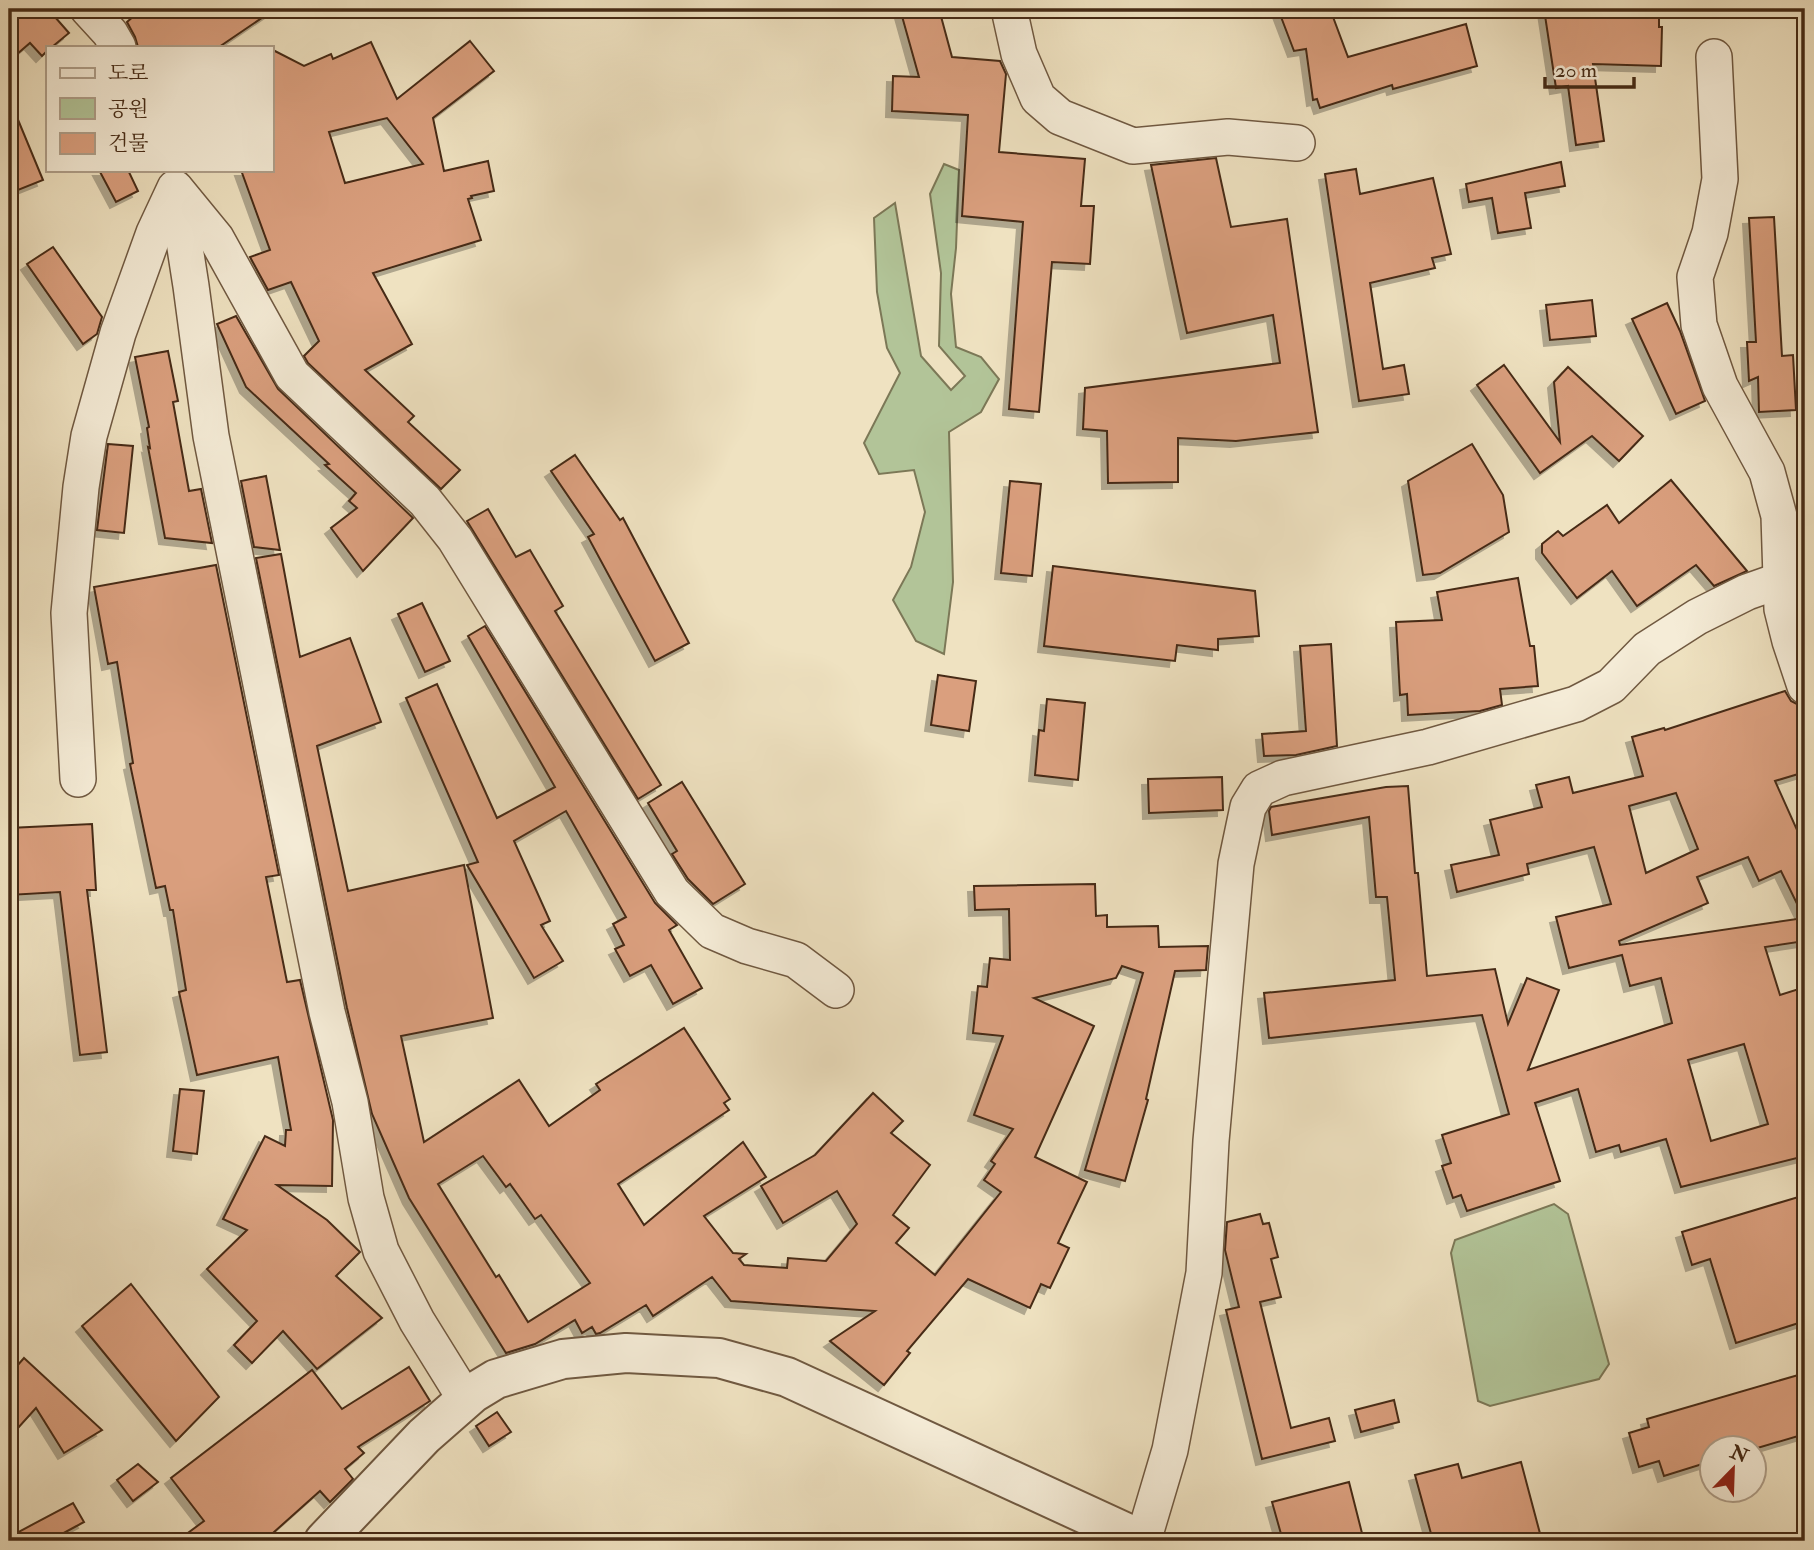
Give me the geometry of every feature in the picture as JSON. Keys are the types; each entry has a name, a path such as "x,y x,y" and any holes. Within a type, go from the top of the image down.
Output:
{"street":[{"path":"88,9 110,33 117,46"},
{"path":"1009,9 1019,54 1038,97 1060,117 1133,146 1228,137 1297,143"},
{"path":"1714,57 1720,179 1710,233 1695,277 1699,325 1720,386 1767,472 1779,516 1782,609 1805,686"},
{"path":"78,779 69,613 81,487 89,436 118,333 173,179"},
{"path":"173,179 216,238 292,375 425,501 455,539 671,892 712,931 747,946 796,960 836,990"},
{"path":"173,179 191,286 211,436 327,1012 350,1102 366,1198 381,1251 417,1321 466,1400"},
{"path":"324,1541 424,1436 466,1400 496,1380 563,1359 626,1353 719,1358 787,1377 1144,1541 1170,1450 1204,1273 1211,1141 1236,864 1248,807 1259,789 1283,778 1428,747 1576,704 1611,686 1647,649 1698,617 1747,592 1781,580"}],"green space":[{"path":"1805,9 1805,63 1798,54"},
{"path":"944,164 959,170 951,294 956,347 981,357 999,379 981,412 949,432 953,582 944,654 916,641 893,600 911,567 925,512 914,470 879,474 864,443 900,373 887,348 877,292 874,218 895,203 921,356 951,390 965,376 939,346 941,273 930,194"},
{"path":"1554,1204 1568,1214 1609,1364 1599,1379 1490,1406 1478,1401 1451,1253 1455,1240"}],"building":[{"path":"9,9 48,9 69,33 53,46 46,46 46,52 42,56 30,43 9,61"},
{"path":"142,9 275,9 220,46 138,46 127,22"},
{"path":"900,9 939,9 952,57 1000,61 1006,74 999,152 1085,159 1081,206 1094,206 1090,264 1052,262 1039,412 1009,409 1023,222 962,216 968,115 892,111 893,76 919,77"},
{"path":"1278,9 1330,9 1348,57 1466,24 1477,66 1393,89 1392,85 1320,108 1317,99 1313,100 1306,49 1294,51"},
{"path":"1544,9 1659,9 1659,27 1662,27 1661,66 1593,64 1604,141 1576,145 1568,86 1556,88"},
{"path":"470,41 494,71 433,118 444,171 488,161 494,191 468,199 481,240 373,273 412,344 365,370 414,416 408,422 460,470 441,489 308,363 304,356 319,341 291,282 268,290 250,257 270,250 242,172 273,172 273,50 304,66 331,54 333,59 371,42 397,99","holes":["387,118 423,164 345,183 329,132"]},
{"path":"9,98 43,180 18,190 9,166"},
{"path":"1216,158 1231,227 1287,219 1318,432 1236,441 1178,438 1178,482 1108,483 1107,431 1083,429 1085,388 1280,363 1273,315 1187,333 1151,165"},
{"path":"1561,162 1565,186 1525,193 1531,228 1498,233 1492,198 1469,202 1466,184"},
{"path":"1356,169 1360,194 1433,178 1451,254 1432,258 1435,268 1370,283 1383,369 1404,365 1409,394 1359,401 1325,174"},
{"path":"100,172 129,172 138,191 116,202"},
{"path":"1774,217 1782,356 1793,355 1796,410 1759,412 1758,377 1749,381 1747,342 1756,342 1749,218"},
{"path":"53,247 102,317 97,334 83,344 27,264"},
{"path":"1592,300 1596,336 1550,340 1546,305"},
{"path":"1667,303 1705,401 1676,414 1632,319"},
{"path":"236,316 278,389 413,518 363,571 331,528 357,508 349,501 356,493 325,465 329,464 246,387 217,324"},
{"path":"168,351 178,401 173,402 189,491 201,489 212,543 165,538 148,447 150,448 149,427 135,357"},
{"path":"1504,365 1560,442 1554,382 1568,367 1643,436 1619,461 1592,436 1540,473 1477,385"},
{"path":"108,444 133,446 124,533 97,530"},
{"path":"1472,444 1503,495 1509,532 1440,573 1423,575 1408,481"},
{"path":"575,455 620,520 623,518 689,643 655,661 588,537 594,534 551,471"},
{"path":"266,476 280,550 254,547 241,481"},
{"path":"1671,480 1747,571 1714,586 1696,565 1637,606 1612,571 1577,598 1542,553 1542,544 1558,531 1563,536 1607,505 1619,523"},
{"path":"1010,481 1041,484 1032,576 1001,573"},
{"path":"488,509 516,557 530,550 563,606 555,611 661,785 638,799 467,521"},
{"path":"281,554 300,657 350,638 381,722 317,746 348,891 464,865 493,1018 401,1036 424,1142 519,1080 549,1126 600,1090 596,1084 684,1028 730,1099 724,1103 729,1110 618,1184 644,1225 743,1142 766,1177 704,1216 733,1253 746,1254 739,1259 744,1265 787,1268 788,1258 826,1261 857,1224 837,1191 783,1223 761,1186 815,1155 873,1093 903,1121 891,1133 930,1165 893,1215 909,1228 896,1243 935,1275 1001,1192 984,1180 995,1164 991,1161 1013,1129 974,1115 1003,1036 973,1033 978,986 987,987 990,958 1010,960 1009,909 975,910 974,886 1095,884 1096,916 1107,915 1107,927 1158,926 1159,947 1208,946 1206,970 1175,971 1146,1099 1148,1100 1125,1181 1085,1170 1143,973 1122,966 1116,978 1034,998 1094,1026 1035,1157 1087,1182 1058,1243 1069,1248 1050,1288 1041,1284 1030,1308 968,1279 907,1351 910,1353 884,1385 830,1341 875,1311 731,1301 712,1277 653,1316 646,1305 596,1334 592,1327 582,1333 575,1320 535,1344 506,1353 409,1198 372,1114 347,1008 256,558","holes":["483,1156 506,1187 510,1184 535,1219 541,1215 590,1283 528,1322 499,1275 496,1277 438,1184"]},
{"path":"216,565 279,875 266,877 287,982 300,980 333,1120 332,1186 277,1185 327,1220 360,1252 336,1276 382,1318 317,1369 283,1331 252,1363 234,1345 257,1321 207,1269 247,1230 223,1219 265,1136 285,1146 286,1130 291,1130 278,1057 197,1075 179,992 186,990 173,910 170,910 165,886 156,888 130,764 133,763 117,662 108,664 94,587"},
{"path":"1053,566 1255,591 1259,636 1218,639 1218,650 1177,645 1175,661 1044,646"},
{"path":"1518,578 1530,646 1534,646 1538,686 1500,689 1502,705 1480,711 1408,715 1407,694 1400,695 1396,622 1442,620 1437,592"},
{"path":"422,603 450,661 425,672 398,614"},
{"path":"485,626 655,903 677,925 669,930 702,988 673,1004 651,965 630,976 615,949 624,945 613,924 626,917 566,811 514,841 550,921 541,925 563,961 534,978 467,865 478,862 406,698 437,684 497,818 555,787 468,636"},
{"path":"1331,644 1337,746 1296,755 1264,756 1262,734 1306,731 1300,646"},
{"path":"938,675 976,681 969,731 931,725"},
{"path":"1785,691 1791,701 1797,704 1805,729 1805,772 1775,781 1797,830 1805,826 1805,941 1765,947 1780,995 1805,987 1805,1156 1681,1187 1666,1139 1621,1152 1619,1145 1596,1152 1578,1089 1535,1103 1560,1181 1467,1211 1461,1195 1453,1198 1442,1166 1451,1163 1442,1135 1509,1114 1482,1015 1269,1038 1264,993 1395,980 1387,897 1376,897 1369,817 1272,835 1269,811 1271,807 1386,787 1408,786 1427,976 1495,969 1508,1024 1527,978 1559,990 1528,1070 1672,1023 1661,978 1630,986 1622,955 1569,968 1556,917 1611,904 1594,847 1527,864 1529,874 1457,892 1451,865 1499,855 1490,820 1542,807 1536,785 1569,777 1573,793 1643,776 1632,737 1664,728 1665,730","holes":["1676,793 1698,849 1646,873 1629,806","1748,857 1759,881 1781,871 1804,918 1620,945 1619,941 1708,903 1697,877","1744,1044 1768,1124 1711,1141 1688,1060"]},
{"path":"1047,699 1085,703 1078,780 1035,775 1039,730 1044,731"},
{"path":"1222,777 1223,810 1149,813 1148,779"},
{"path":"682,782 745,884 713,904 688,879 672,854 677,851 648,803"},
{"path":"92,824 96,890 87,890 107,1052 80,1055 60,892 9,895 9,828"},
{"path":"180,1089 204,1091 197,1154 173,1151"},
{"path":"1805,1195 1805,1321 1736,1343 1710,1259 1692,1265 1682,1232"},
{"path":"1260,1214 1263,1224 1269,1223 1278,1257 1271,1259 1281,1297 1260,1302 1291,1428 1329,1418 1335,1441 1262,1459 1226,1310 1239,1307 1225,1250 1227,1222"},
{"path":"131,1284 219,1397 176,1441 82,1326"},
{"path":"24,1358 102,1430 64,1453 36,1408 9,1438 9,1375"},
{"path":"409,1367 430,1401 358,1447 364,1453 345,1469 353,1479 330,1502 320,1491 264,1541 177,1541 204,1521 171,1478 312,1370 342,1409"},
{"path":"1805,1373 1805,1434 1769,1445 1769,1434 1699,1434 1699,1465 1664,1476 1659,1461 1639,1467 1629,1433 1649,1427 1647,1419"},
{"path":"1394,1400 1399,1422 1361,1432 1355,1410"},
{"path":"497,1412 511,1432 489,1446 476,1426"},
{"path":"1521,1462 1542,1541 1433,1541 1415,1475 1458,1464 1462,1478"},
{"path":"138,1464 158,1482 133,1501 117,1480"},
{"path":"1349,1482 1364,1541 1283,1541 1272,1502"},
{"path":"73,1503 84,1522 49,1541 9,1541 9,1537"}]}
